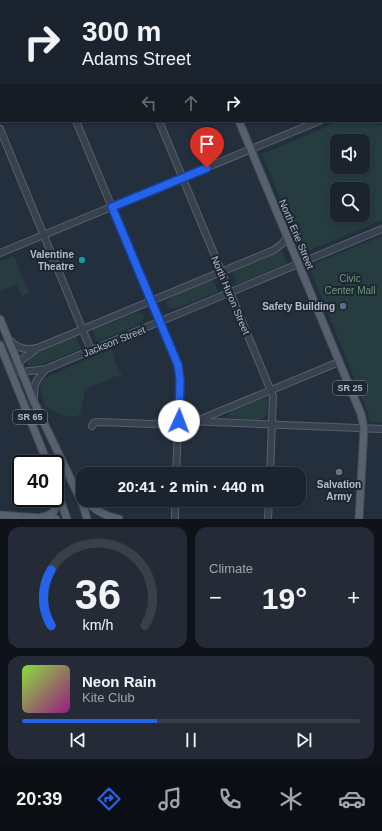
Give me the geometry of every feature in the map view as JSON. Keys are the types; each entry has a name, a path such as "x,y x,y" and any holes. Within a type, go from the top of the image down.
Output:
{"main road":[{"name":"North Erie Street","path":"239,122 361,414 364,428 359,519"},
{"name":"SR 65","path":"0,319 34,402 83,505 87,519"},
{"name":"SR 65","path":"0,345 44,455"},
{"path":"72,483 76,488"},
{"path":"38,517 49,515 56,507"},
{"path":"63,507 67,519"},
{"path":"92,507 102,513 119,519"},
{"path":"0,514 56,519"}],"street":[{"path":"76,122 180,372 176,467"},
{"name":"North Huron Street","path":"159,122 271,390 273,399 270,467"},
{"path":"0,253 316,122"},
{"path":"0,129 91,350"},
{"name":"Jackson Street","path":"11,371 22,372 46,369 382,229"},
{"path":"8,337 13,344 22,349 28,350 40,347 274,250 288,237"},
{"path":"11,371 24,358 40,347"},
{"path":"196,421 340,362"},
{"path":"34,402 34,385 39,376 46,369"},
{"path":"92,426 98,422 152,424 196,421 382,430"},
{"path":"174,519 175,507"},
{"path":"268,519 269,507"}],"green space":[{"path":"338,122 380,122 382,127 382,220 303,253 262,154"},
{"name":"Civic Center Mall","path":"382,236 382,423 370,421 366,407 310,269 311,265"},
{"path":"282,251 287,264 237,284 232,271"},
{"path":"14,256 29,293 22,296 18,286 16,285 0,291 0,261"},
{"path":"213,279 218,292 180,307 169,309 166,302 171,298"},
{"path":"133,313 141,313 144,319 135,326 97,342 92,329"},
{"path":"76,336 81,349 43,364 29,366 26,360 37,352"},
{"path":"112,349 117,368 122,377 116,376 85,390 80,414 76,417 61,415 45,406 40,388 41,382 49,376"},
{"path":"260,398 268,401 266,415 262,419 229,417 228,414 230,411"}],"place":[{"name":"Valentine Theatre","path":"82,260"},
{"name":"Safety Building","path":"343,306"},
{"name":"Salvation Army","path":"339,472"}],"route":[{"path":"179,421 180,372 178,365 112,207 207,168"}]}
